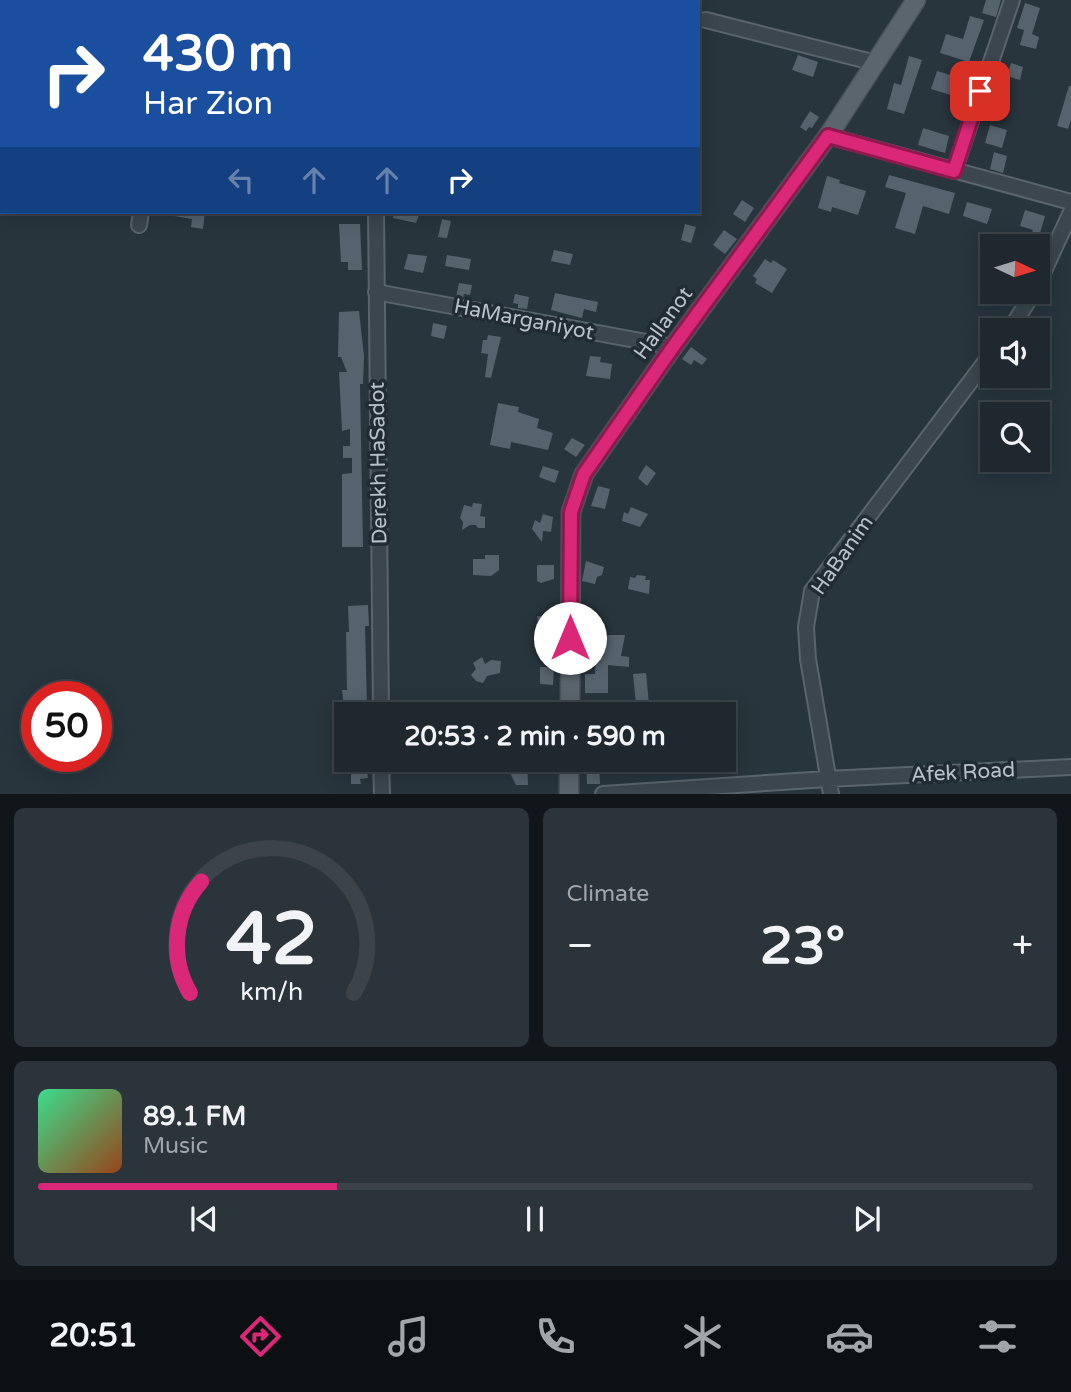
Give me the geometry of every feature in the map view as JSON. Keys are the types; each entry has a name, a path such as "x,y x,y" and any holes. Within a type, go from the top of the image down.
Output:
{"main road":[{"name":"HaIlanot","path":"570,702 571,512 584,474 673,347 828,136 916,0"},
{"path":"569,772 569,793"}],"street":[{"path":"954,171 1012,0"},
{"path":"706,20 876,63"},
{"path":"828,136 1071,202"},
{"path":"1050,258 1071,212"},
{"name":"Derekh HaSadot","path":"376,214 381,702"},
{"name":"HaMarganiyot","path":"376,292 673,347"},
{"name":"HaBanim","path":"829,786 808,659 806,627 812,592 980,369"},
{"name":"Afek Road","path":"603,793 829,786 1071,767"},
{"path":"382,772 382,793"}],"building":[{"path":"986,0 1001,0 996,17 982,13"},
{"path":"1025,3 1040,8 1032,34 1039,37 1036,49 1020,45 1024,30 1017,28"},
{"path":"970,16 984,20 969,62 940,53 946,34 963,39"},
{"path":"798,55 818,62 813,77 792,70"},
{"path":"909,56 922,60 904,114 887,109 894,83 901,85"},
{"path":"1011,63 1023,67 1020,80 1007,76"},
{"path":"937,71 957,77 951,95 931,89"},
{"path":"1069,86 1071,120 1068,129 1057,126"},
{"path":"810,111 819,117 812,128 809,127 806,131 800,127"},
{"path":"990,125 1007,130 1002,148 985,143"},
{"path":"923,128 949,136 945,153 918,145"},
{"path":"994,152 1007,156 1003,173 990,169"},
{"path":"889,175 955,193 949,214 923,206 915,234 895,228 906,193 885,187"},
{"path":"827,176 840,180 839,183 866,191 858,215 832,207 831,212 818,208"},
{"path":"742,200 754,208 745,222 733,214"},
{"path":"967,202 992,209 987,224 963,216"},
{"path":"1025,210 1045,216 1040,234 1032,234 1033,230 1020,226"},
{"path":"205,214 203,229 191,227 192,219 174,216"},
{"path":"394,214 419,214 416,223 393,218"},
{"path":"442,219 451,221 447,238 438,237"},
{"path":"339,224 360,224 362,270 348,270 348,262 341,262"},
{"path":"685,224 696,227 691,243 681,240"},
{"path":"724,230 737,239 725,254 713,245"},
{"path":"554,250 573,254 570,265 551,261"},
{"path":"408,254 427,256 423,273 404,269"},
{"path":"447,255 471,259 469,270 445,266"},
{"path":"765,259 771,263 773,260 787,269 772,293 755,283 757,279 753,276"},
{"path":"459,283 472,285 470,295 456,297"},
{"path":"555,293 598,302 596,312 584,309 582,318 551,310"},
{"path":"515,294 529,297 527,309 518,308 518,304 513,303"},
{"path":"359,311 364,356 363,384 360,384 363,547 342,547 342,474 352,473 352,458 343,458 343,446 350,446 350,429 342,431 339,372 347,372 341,357 338,357 339,312"},
{"path":"660,317 671,324 664,336 652,329"},
{"path":"433,323 447,326 444,339 431,336"},
{"path":"488,335 501,337 491,378 485,377 488,354 481,353 483,340 487,340"},
{"path":"691,347 707,359 702,365 694,360 691,365 682,359"},
{"path":"590,356 601,357 600,362 612,364 610,379 586,376"},
{"path":"498,403 519,407 518,412 539,419 537,428 553,433 548,450 511,442 510,449 490,445"},
{"path":"572,438 585,445 576,457 564,449"},
{"path":"646,465 656,473 647,486 638,478"},
{"path":"543,466 559,471 555,483 539,477"},
{"path":"598,486 610,489 605,509 591,506"},
{"path":"473,503 482,504 480,516 485,517 485,528 470,525 462,530 463,522 460,518 464,505 472,507"},
{"path":"631,507 648,514 640,527 622,521 624,512 628,514"},
{"path":"543,514 553,517 551,532 543,531 542,542 532,529 535,520 540,523"},
{"path":"485,555 499,555 499,570 491,576 473,575 473,559 485,559"},
{"path":"586,561 604,567 595,584 582,581"},
{"path":"537,565 554,565 554,579 541,583 537,581"},
{"path":"637,575 646,576 645,580 650,580 649,594 628,589 630,577 635,578"},
{"path":"368,605 369,626 365,626 367,702 344,702 342,690 347,690 348,606"},
{"path":"537,616 550,616 550,629 538,629"},
{"path":"597,635 625,635 621,656 629,657 629,667 608,665 608,693 585,693 585,674 595,674"},
{"path":"482,657 485,664 491,660 501,661 500,673 487,676 483,683 476,681 471,675 476,669 473,663"},
{"path":"540,667 554,667 553,685 540,684"},
{"path":"646,673 649,702 636,702 633,674"},
{"path":"351,772 367,772 368,778 360,779 361,784 351,784"},
{"path":"527,772 528,785 516,785 510,773"},
{"path":"586,772 599,772 600,784 587,784"}],"route":[{"path":"570,638 571,512 584,474 673,347 828,136 954,171 980,91"}]}
